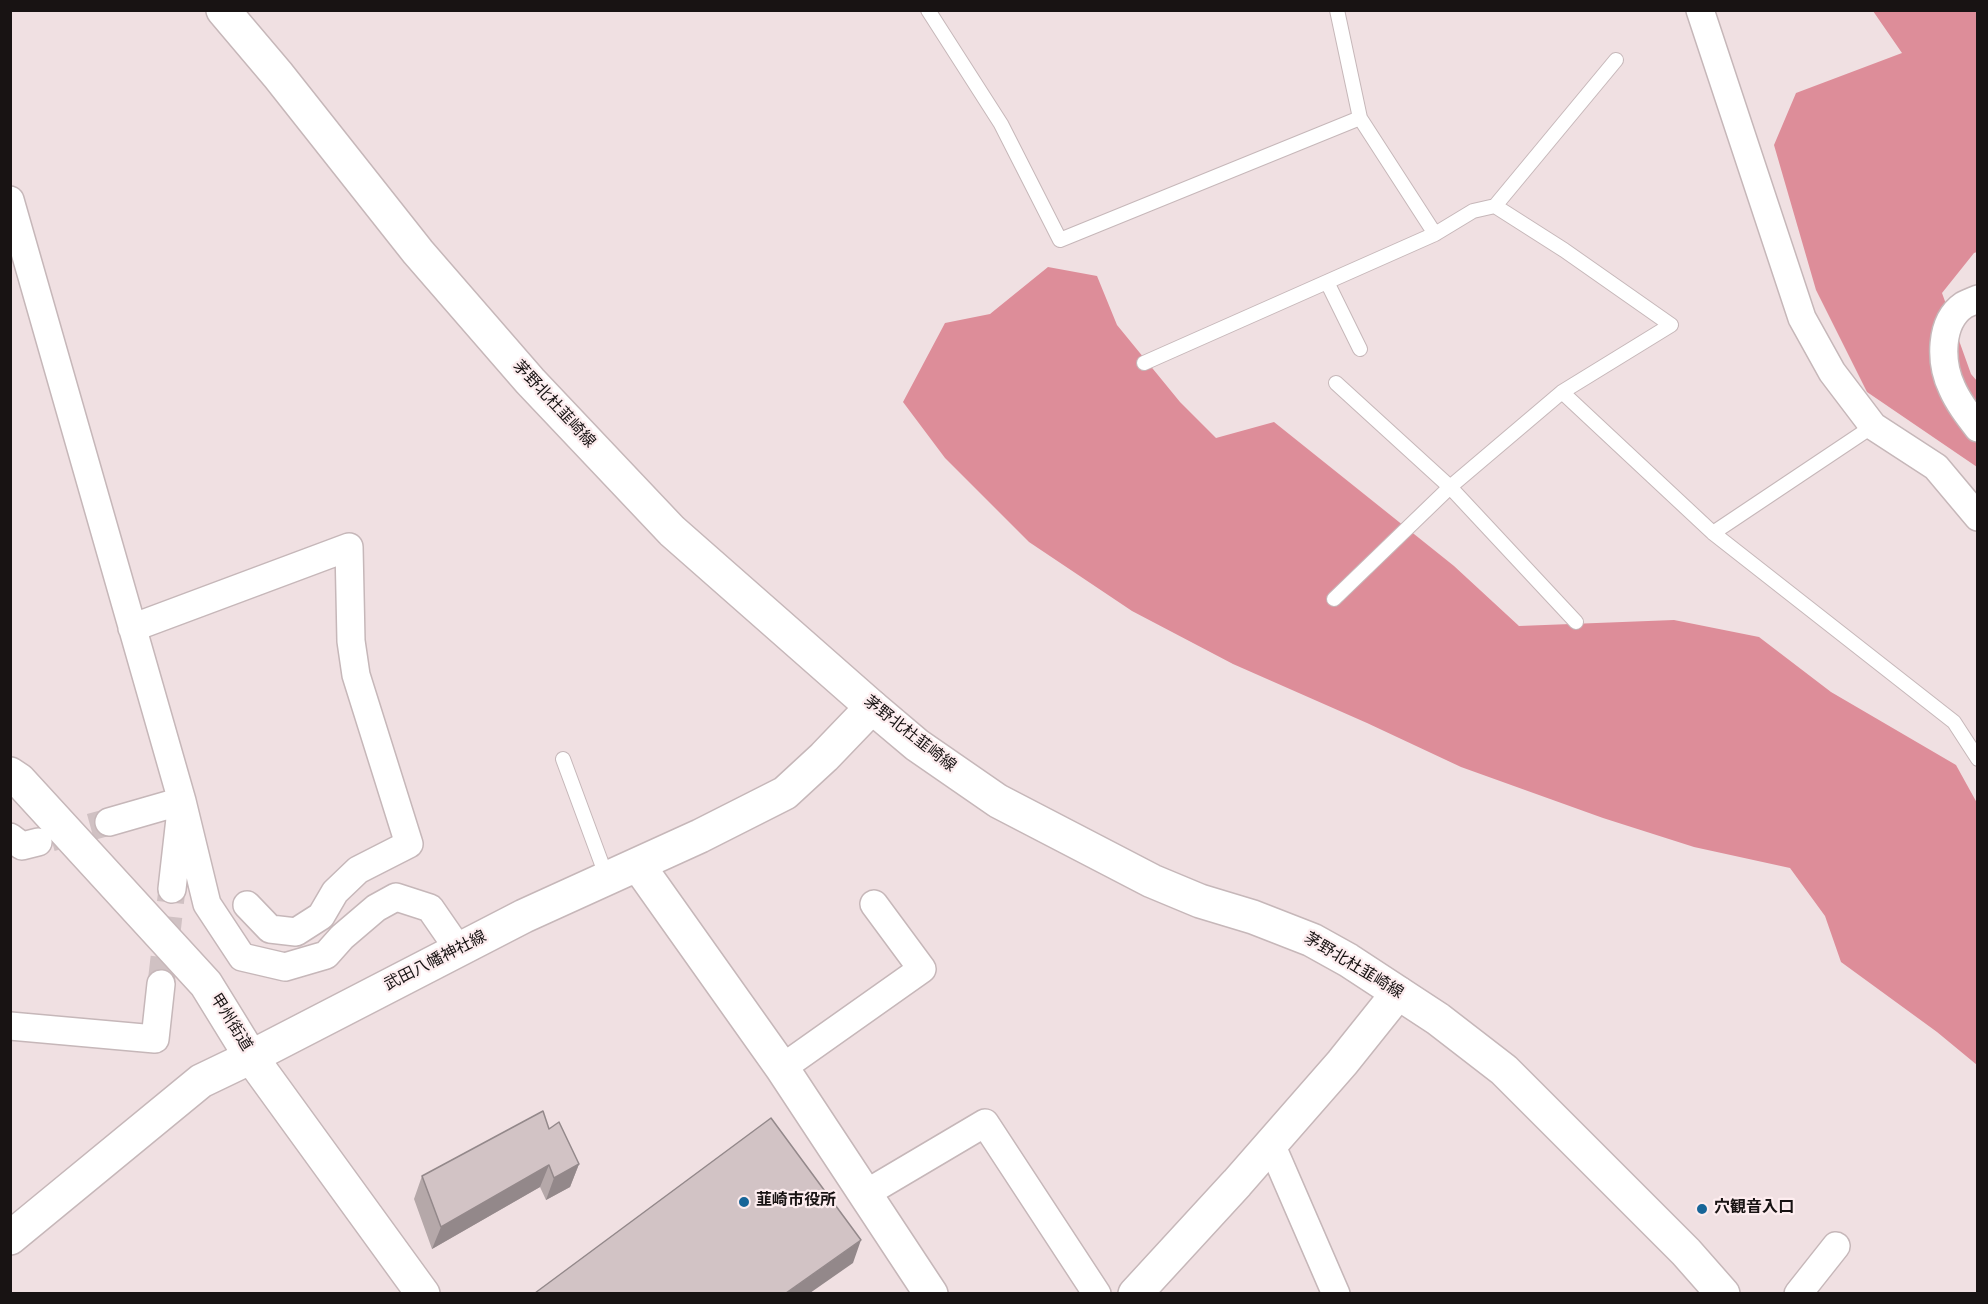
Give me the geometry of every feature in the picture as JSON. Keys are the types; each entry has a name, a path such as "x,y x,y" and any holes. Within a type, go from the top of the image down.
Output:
{"main road":[{"name":"茅野北杜韮崎線","path":"223,10 278,75 418,252 530,381 672,531 917,745 1008,806 1152,881 1200,901 1253,917 1312,940 1348,960 1398,993 1470,1042 1504,1070 1686,1252 1723,1293"},
{"name":"武田八幡神社線","path":"10,1238 201,1081 251,1058 524,916 700,836 785,793 824,757 872,706"},
{"name":"甲州街道","path":"10,774 206,984 251,1058 423,1293"},
{"path":"638,864 783,1068 931,1293"},
{"path":"1135,1293 1271,1144 1342,1063 1398,993"}],"street":[{"path":"1700,10 1802,318 1832,372 1873,426 1936,467 1977,517"},
{"path":"10,200 21,275 132,628 182,801 207,904 242,957 285,967 326,955 342,937 376,908 396,897 430,908 459,950"},
{"path":"1977,299 1964,305 1950,322 1943,359 1951,387 1977,428"},
{"path":"132,628 349,547 351,640 356,675 409,844 358,870 335,892 321,916 296,932 270,929 247,905"},
{"path":"109,822 182,801"},
{"path":"172,889 182,801"},
{"path":"10,837 22,846 38,842"},
{"path":"783,1068 922,969 874,904"},
{"path":"321,916 342,937"},
{"path":"10,1026 155,1039 161,984"},
{"path":"865,1194 985,1124 1097,1293"},
{"path":"1271,1144 1336,1293"},
{"path":"1798,1293 1836,1246"}],"lane":[{"path":"1337,10 1360,118 1435,234"},
{"path":"933,12 1001,124 1060,240 1360,118"},
{"path":"1144,363 1435,234 1473,211 1495,206 1616,60"},
{"path":"1334,599 1450,486 1562,392 1671,325 1564,250 1495,206"},
{"path":"1327,282 1359,349"},
{"path":"1336,383 1450,486 1576,622"},
{"path":"1562,392 1713,533 1954,722 1977,759"},
{"path":"1713,533 1873,426"},
{"path":"563,759 607,879"}],"shaded area":[{"path":"1873,11 1977,11 1977,252 1942,293 1971,374 1977,381 1977,467 1867,392 1816,290 1774,145 1796,93 1902,53"},
{"path":"1048,267 1097,276 1117,325 1180,402 1216,438 1274,422 1454,566 1519,626 1674,620 1759,637 1831,692 1956,765 1977,803 1977,1065 1937,1032 1841,962 1825,916 1790,868 1694,847 1603,818 1461,767 1233,664 1132,611 1029,542 945,458 903,402 945,323 990,314"}],"building":[{"path":"543,1111 549,1129 559,1122 579,1164 554,1178 549,1165 441,1227 422,1176"},
{"name":"韮崎市役所","path":"771,1118 861,1240 786,1293 535,1293"}],"tunnel":[{"path":"51,838 109,822"},
{"path":"161,984 172,889"}],"place":[{"name":"韮崎市役所","path":"744,1202"},
{"name":"穴観音入口","path":"1702,1209"}]}
